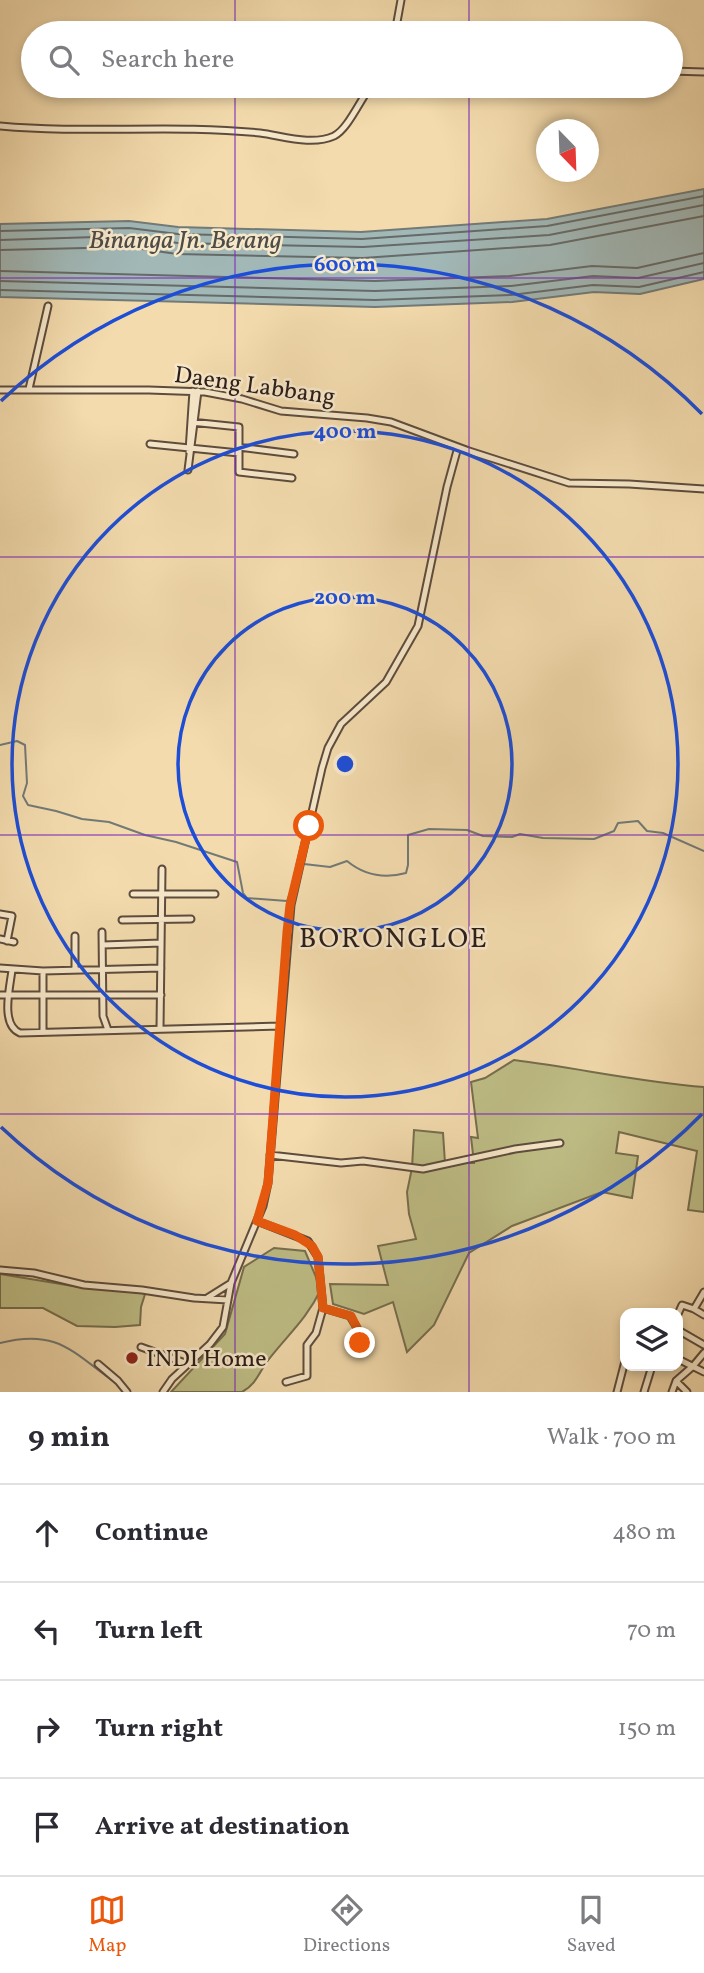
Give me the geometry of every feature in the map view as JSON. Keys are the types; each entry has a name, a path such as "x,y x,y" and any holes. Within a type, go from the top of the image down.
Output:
{"street":[{"path":"397,21 401,0"},
{"path":"683,71 704,72"},
{"path":"0,126 83,131 165,128 214,130 320,140 338,134 346,126 362,98"},
{"path":"29,389 48,306"},
{"name":"Daeng Labbang","path":"0,390 196,391 242,399 286,412 379,419 569,484 638,484 704,489"},
{"path":"188,470 196,391"},
{"path":"193,422 239,427 239,472 292,478"},
{"path":"150,444 190,450 294,454"},
{"path":"163,1392 172,1379 220,1332 226,1315 230,1283 257,1221 267,1188 290,905 326,753 344,721 386,682 418,626 458,447"},
{"path":"160,1029 162,869"},
{"path":"133,894 215,894"},
{"path":"0,914 12,916 7,941"},
{"path":"122,919 191,919"},
{"path":"102,932 103,1022 107,1030"},
{"path":"75,936 75,970"},
{"path":"103,945 161,943"},
{"path":"0,968 43,971 161,968"},
{"path":"12,970 8,1017 12,1028 20,1033 280,1026"},
{"path":"43,971 43,1032"},
{"path":"0,995 161,995"},
{"path":"270,1155 341,1163 363,1161 423,1170 480,1156 560,1143"},
{"path":"257,1221 295,1235 312,1246 318,1257 323,1308 316,1332 307,1346 307,1377 286,1382"},
{"path":"0,1270 34,1273 84,1285 228,1300"},
{"path":"207,1298 230,1283"},
{"path":"694,1309 704,1292"},
{"path":"681,1308 682,1305 704,1315"},
{"path":"323,1308 351,1316 360,1343"},
{"path":"683,1333 704,1345"},
{"path":"141,1347 188,1364"},
{"path":"672,1392 676,1381 704,1353"},
{"path":"683,1361 704,1372"},
{"path":"98,1364 127,1392"},
{"path":"617,1392 622,1371"},
{"path":"644,1392 650,1371"},
{"path":"676,1381 687,1392"}],"shaded area":[{"path":"514,1060 704,1087 704,1212 688,1210 697,1151 619,1132 616,1153 638,1156 632,1198 602,1192 512,1226 469,1253 434,1325 407,1352 393,1302 364,1314 333,1304 330,1284 388,1285 378,1246 416,1239 409,1214 407,1192 412,1168 414,1130 443,1133 445,1163 474,1163 471,1137 478,1138 471,1082 485,1078"},
{"path":"274,1248 305,1251 321,1289 309,1310 253,1383 242,1392 171,1392 225,1334 244,1267"},
{"path":"0,1274 85,1288 146,1291 141,1307 140,1325 77,1326 43,1308 0,1308"}],"water":[{"name":"Binanga Jn. Berang","path":"704,189 704,279 640,294 594,292 512,302 375,307 0,297 0,224 129,221 178,227 361,232 547,219"}],"waterway":[{"path":"0,745 17,741 25,745 27,783 23,796 28,805 82,819 109,822 237,862 243,893 247,898 287,901 292,888"},
{"path":"304,864 330,867 347,861 367,873 398,875 406,873 408,835 429,829 467,830 483,836 512,837 520,834 543,838 594,839 614,831 618,823 638,821 647,831 663,833 704,851"},
{"path":"0,1343 20,1339 51,1341 76,1353 116,1383"}],"place":[{"name":"INDI Home","path":"132,1358"}],"district":[{"name":"BORONGLOE","path":"394,937"}],"route":[{"path":"309,826 290,905 268,1183 257,1221 310,1243 318,1257 323,1308 351,1316 360,1343"}]}
